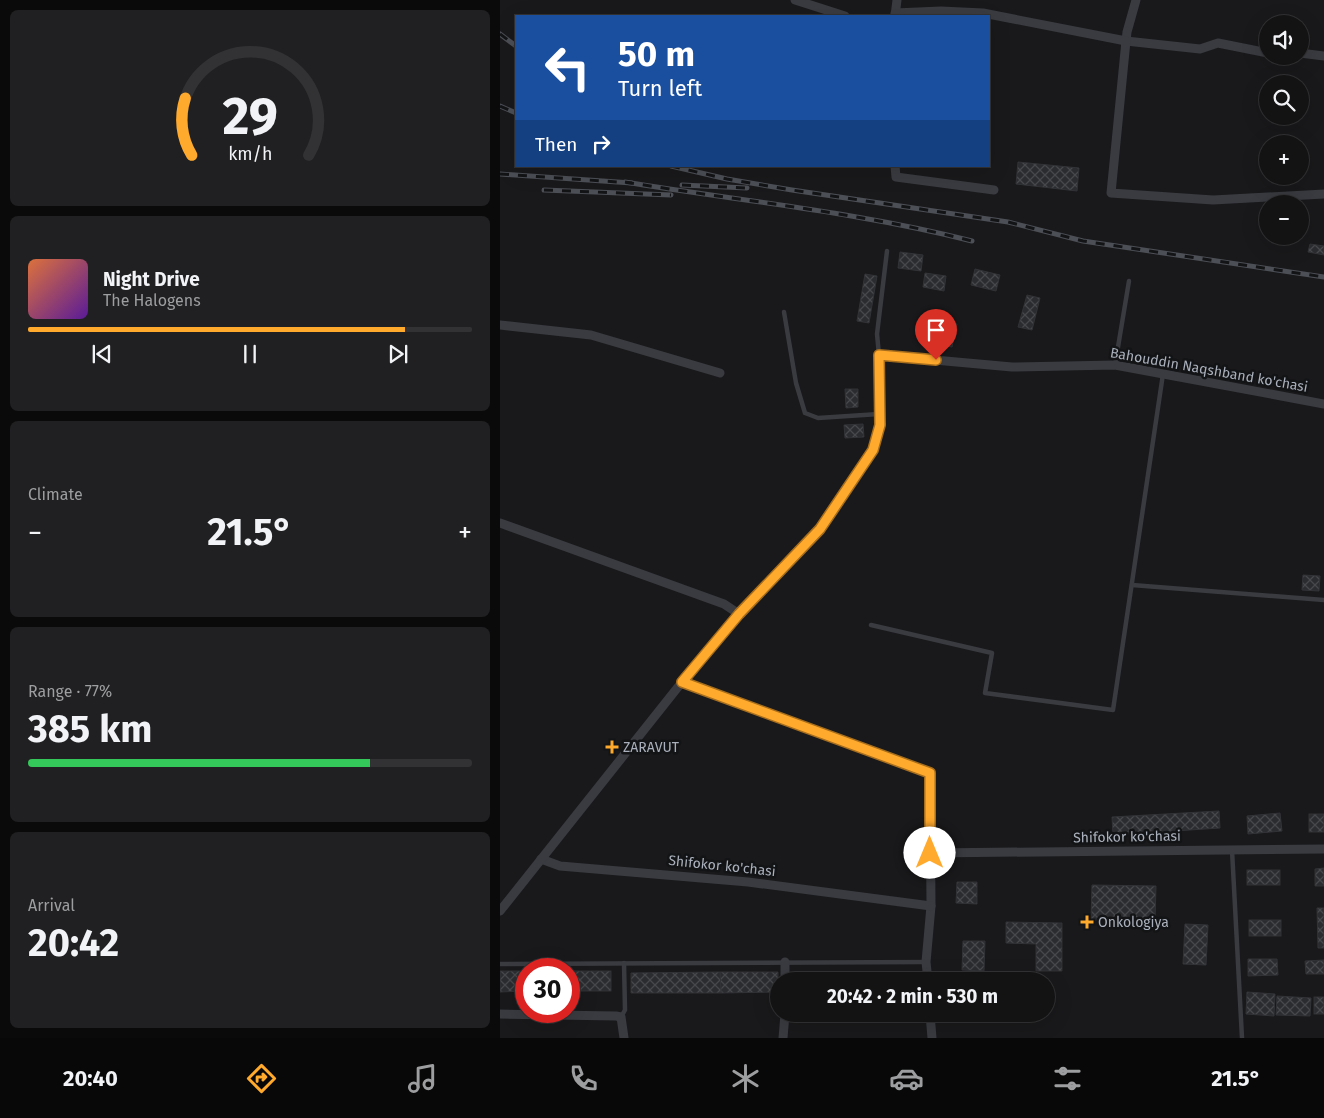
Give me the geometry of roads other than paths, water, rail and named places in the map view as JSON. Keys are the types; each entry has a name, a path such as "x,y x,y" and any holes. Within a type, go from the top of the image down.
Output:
{"street":[{"path":"795,0 842,15"},
{"path":"897,0 895,15 942,11 983,13 1126,41 1200,50 1218,43 1259,51"},
{"path":"1136,0 1127,32 1112,193 1213,200 1324,194"},
{"path":"1309,54 1324,56"},
{"path":"895,167 896,178 994,190"},
{"path":"500,325 591,335 720,373"},
{"path":"500,911 682,682 739,614 820,529 873,450 880,425 879,355"},
{"name":"Bahouddin Naqshband ko'chasi","path":"879,355 1012,367 1115,366 1324,404"},
{"path":"500,524 724,604 739,614"},
{"path":"682,682 930,773 931,906 926,962 927,972"},
{"name":"Shifokor ko'chasi","path":"930,853 1324,848"},
{"name":"Shifokor ko'chasi","path":"541,859 560,866 748,882 931,906"},
{"path":"785,962 785,972"},
{"path":"500,1014 621,1017 624,1038"},
{"path":"783,1038 784,1022"},
{"path":"931,1022 932,1038"}],"lane":[{"path":"879,355 877,334 888,251"},
{"path":"1115,366 1129,282"},
{"path":"784,312 796,383 805,413 818,418 879,414"},
{"path":"871,625 992,653 985,693 1113,710 1163,374"},
{"path":"1132,585 1324,600"},
{"path":"1232,849 1242,1038"},
{"path":"500,964 926,962"},
{"path":"621,1017 625,1010 624,963"}],"railway":[{"path":"500,34 515,45"},
{"path":"500,106 515,113"},
{"path":"675,167 727,179 792,190 1008,222 1083,241 1324,277"},
{"path":"500,174 632,183"},
{"path":"625,182 886,222 972,241"},
{"path":"682,185 747,188"},
{"path":"544,190 671,195"}],"place":[{"name":"ZARAVUT","path":"612,747"},
{"name":"Onkologiya","path":"1087,922"}]}
